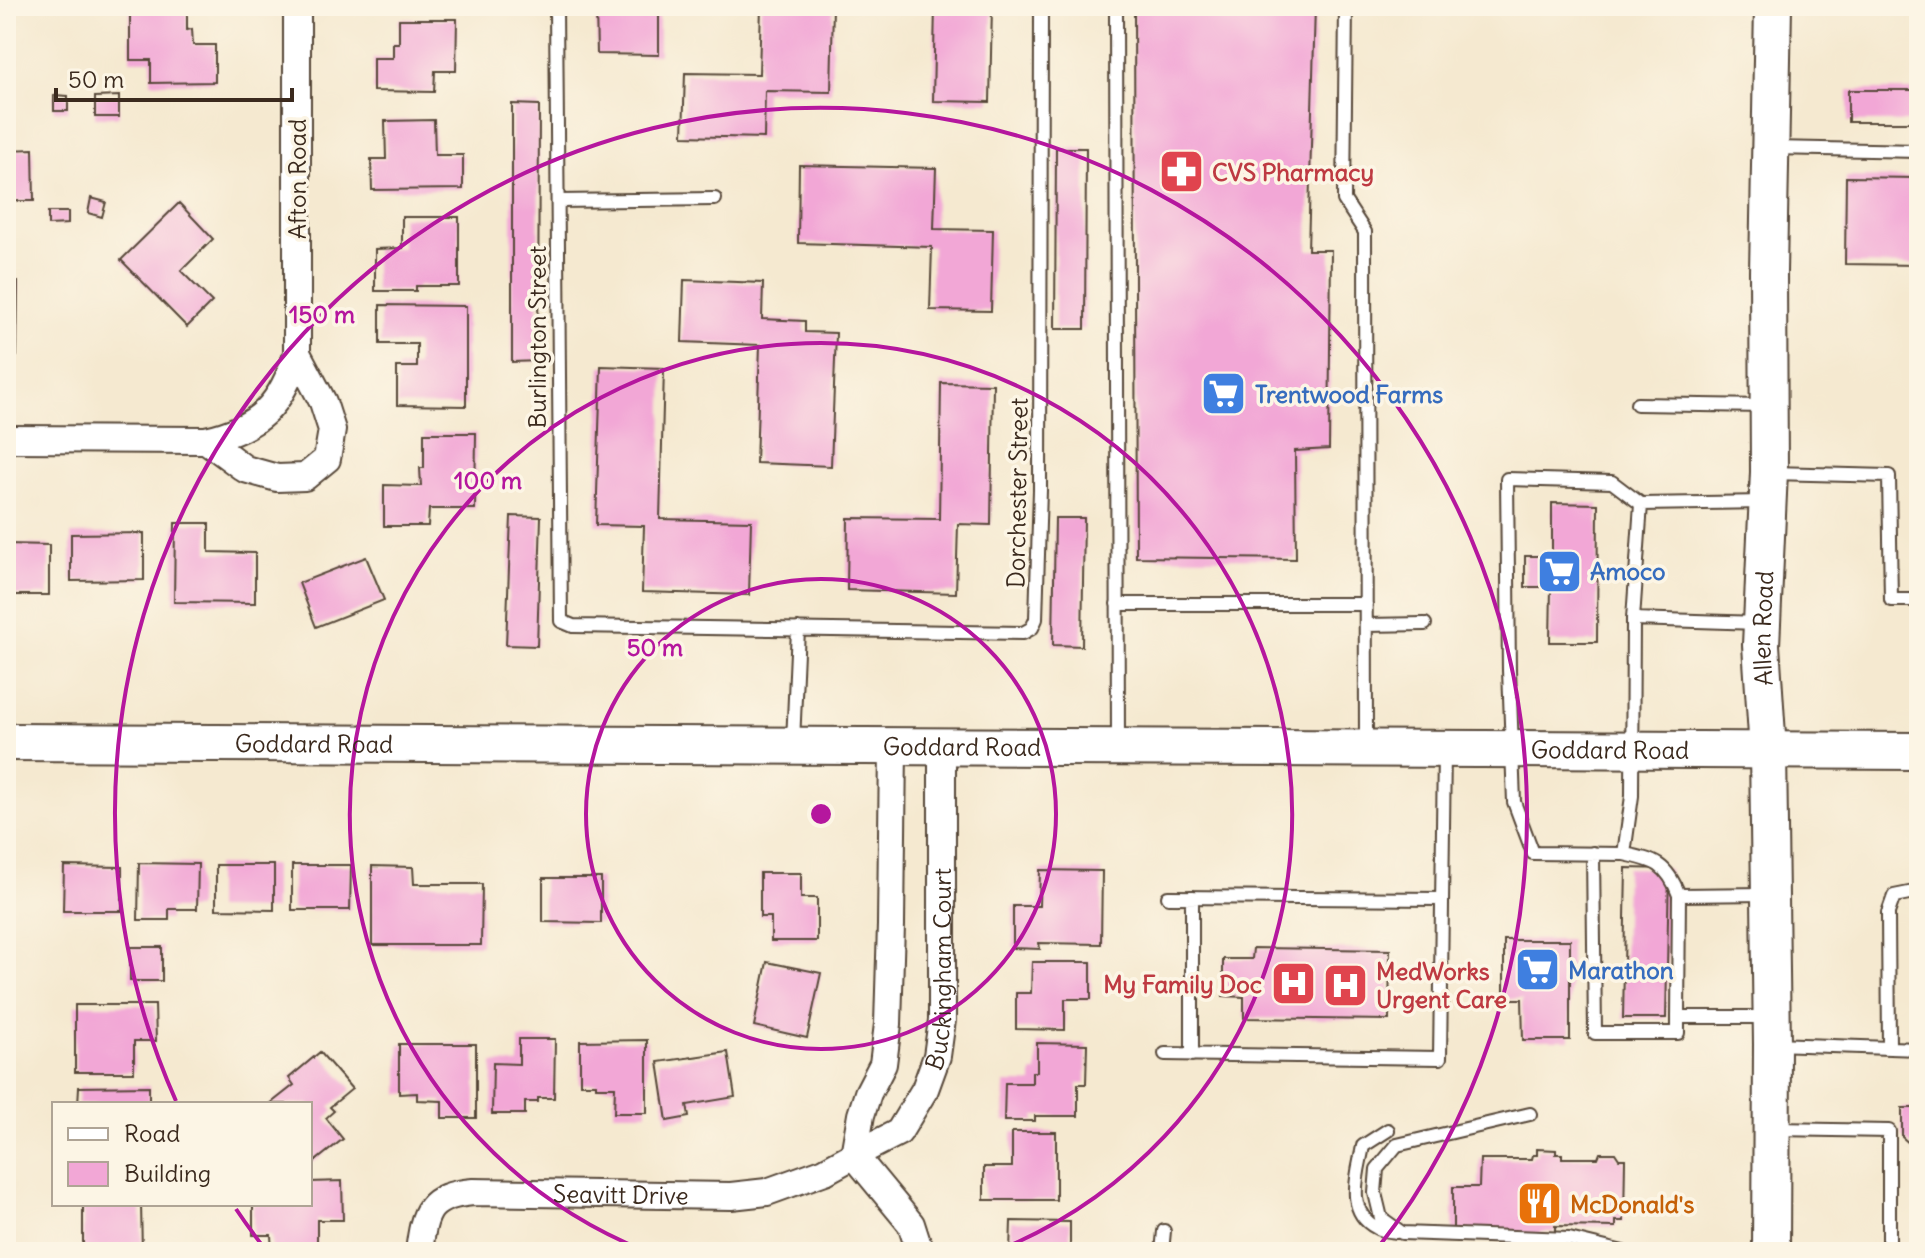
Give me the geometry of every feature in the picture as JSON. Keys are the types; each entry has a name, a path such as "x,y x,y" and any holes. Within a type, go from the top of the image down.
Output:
{"main road":[{"name":"Allen Road","path":"1771,1252 1768,751 1761,623 1769,487 1768,272 1773,6"},
{"name":"Goddard Road","path":"6,742 1919,751"}],"street":[{"name":"Afton Road","path":"206,440 236,431 265,413 282,393 297,353 297,6"},
{"name":"Afton Road","path":"206,440 245,469 277,478 305,477 327,459 332,430 323,402 297,353"},
{"path":"6,439 206,440"},
{"name":"Buckingham Court","path":"854,1155 868,1093 883,1064 888,1024 893,746"},
{"name":"Buckingham Court","path":"854,1155 899,1132 925,1089 937,1056 942,1020 942,747"},
{"path":"854,1155 911,1224 920,1252"},
{"name":"Seavitt Drive","path":"419,1252 427,1212 443,1199 458,1193 731,1196 767,1192 825,1171 854,1155"}],"lane":[{"name":"Burlington Street","path":"556,6 561,621 573,626 798,629"},
{"name":"Dorchester Street","path":"798,629 1023,633 1032,628 1036,619 1040,490 1041,6"},
{"path":"1116,6 1118,747"},
{"path":"1346,6 1344,200 1365,232 1366,749"},
{"path":"1770,148 1919,151"},
{"path":"558,201 715,199"},
{"path":"1637,404 1770,406"},
{"path":"1593,853 1595,1033 1678,1033 1679,895 1668,872 1651,860 1624,854 1593,853 1533,853 1514,802 1507,479 1612,482 1641,504 1769,487 1889,476 1891,600 1919,600"},
{"path":"1624,854 1632,796 1633,619 1641,504"},
{"path":"1117,604 1366,604"},
{"path":"1633,619 1761,623"},
{"path":"1366,625 1425,624"},
{"path":"793,746 798,629"},
{"path":"1165,1054 1440,1058 1445,749"},
{"path":"1889,1048 1888,913 1894,896 1919,891"},
{"path":"1679,895 1770,894"},
{"path":"1168,897 1442,899"},
{"path":"1192,897 1192,1055"},
{"path":"1678,1017 1889,1048 1919,1049"},
{"path":"1402,1233 1381,1218 1375,1193 1377,1169 1397,1145 1530,1114"},
{"path":"1771,1129 1889,1131 1889,1252"},
{"path":"1388,1130 1363,1146 1355,1192 1359,1212 1378,1229 1402,1233 1569,1239 1623,1252"},
{"path":"1162,1252 1164,1231"}],"building":[{"path":"596,6 659,6 659,55 597,54"},
{"path":"761,6 833,6 831,92 765,91 764,138 683,136 685,73 759,74"},
{"path":"935,6 992,6 990,102 933,101"},
{"path":"1134,6 1315,6 1308,250 1331,250 1329,449 1295,451 1296,559 1136,557"},
{"path":"130,10 187,10 187,30 192,29 193,45 215,45 215,82 151,83 151,60 130,60"},
{"path":"399,19 457,19 456,71 435,71 434,92 373,91 373,58 393,58 393,43 399,43"},
{"path":"1848,90 1919,90 1919,122 1848,122"},
{"path":"54,95 68,96 68,111 54,111"},
{"path":"119,96 119,117 95,117 95,97"},
{"path":"512,104 539,105 538,361 512,362"},
{"path":"434,120 435,155 463,155 463,189 372,190 371,159 386,159 385,121"},
{"path":"6,130 9,130 9,150 33,149 34,201 6,201"},
{"path":"1056,148 1086,148 1085,329 1055,329"},
{"path":"799,165 936,168 934,229 993,230 991,311 930,310 932,247 798,243"},
{"path":"1846,177 1919,178 1919,265 1845,264"},
{"path":"91,198 106,202 102,217 88,213"},
{"path":"179,203 213,239 181,271 212,302 187,327 121,260"},
{"path":"48,212 68,212 68,224 48,225"},
{"path":"402,217 459,217 459,286 416,286 416,291 375,291 375,249 402,248"},
{"path":"684,280 763,283 762,319 805,321 805,332 836,333 831,466 756,463 760,345 682,342"},
{"path":"6,282 18,282 17,356 6,356"},
{"path":"380,305 466,306 466,406 397,405 397,367 417,367 417,344 380,344"},
{"path":"601,366 664,368 660,519 751,521 749,595 642,592 644,526 596,525"},
{"path":"941,383 993,384 991,525 958,524 956,593 847,590 848,518 939,519"},
{"path":"424,433 476,433 475,509 429,509 428,526 384,526 384,485 421,486"},
{"path":"1552,503 1598,504 1597,642 1550,642 1551,587 1525,587 1525,556 1552,556"},
{"path":"511,516 541,517 537,646 506,645"},
{"path":"1055,518 1084,518 1082,646 1053,645"},
{"path":"175,523 209,523 209,552 255,553 255,603 174,602"},
{"path":"144,533 144,580 71,581 71,534"},
{"path":"6,544 49,545 49,595 6,595"},
{"path":"366,557 384,600 316,627 299,583"},
{"path":"139,863 198,864 197,909 169,909 169,920 138,920"},
{"path":"216,865 274,865 274,910 216,909"},
{"path":"292,865 351,865 350,910 292,910"},
{"path":"64,866 122,867 122,911 63,911"},
{"path":"372,866 413,867 414,884 482,884 481,945 372,945"},
{"path":"1626,868 1669,869 1666,1018 1623,1018"},
{"path":"1040,870 1102,871 1101,944 1039,943 1040,949 1013,948 1013,906 1039,906"},
{"path":"760,873 801,873 801,898 817,898 817,941 771,941 771,917 760,917"},
{"path":"543,878 601,878 601,923 543,922"},
{"name":"Marathon","path":"1504,940 1570,940 1570,1040 1523,1040 1522,999 1504,999"},
{"path":"130,947 162,947 162,981 130,981"},
{"path":"1253,948 1390,950 1389,1020 1244,1018 1244,997 1223,996 1223,959 1252,959"},
{"path":"767,962 821,973 807,1038 754,1026"},
{"path":"1032,962 1091,962 1091,999 1065,999 1065,1030 1016,1029 1016,993 1031,993"},
{"path":"75,1005 155,1005 156,1041 134,1041 134,1072 75,1072"},
{"path":"519,1039 555,1039 554,1098 525,1102 525,1114 492,1114 493,1063 519,1064"},
{"path":"647,1040 647,1113 614,1113 615,1087 580,1084 580,1041"},
{"path":"1037,1043 1087,1044 1086,1084 1078,1084 1078,1116 1035,1116 1035,1121 1004,1121 1005,1083 1032,1083 1032,1072 1037,1072"},
{"path":"399,1044 476,1044 476,1118 442,1118 442,1101 417,1100 417,1093 399,1094"},
{"path":"320,1052 352,1089 330,1107 334,1111 326,1118 343,1139 313,1163 312,1102 273,1102 294,1085 289,1078"},
{"path":"728,1052 735,1097 687,1105 689,1117 667,1121 658,1062"},
{"path":"149,1086 149,1102 78,1102 79,1087"},
{"path":"1902,1108 1919,1108 1919,1152 1902,1137"},
{"path":"1012,1132 1056,1132 1056,1200 984,1200 984,1167 1012,1167"},
{"name":"McDonald's","path":"1537,1149 1556,1150 1562,1158 1598,1158 1600,1153 1615,1153 1619,1159 1625,1159 1624,1221 1616,1221 1616,1227 1555,1226 1555,1232 1540,1234 1453,1232 1453,1187 1479,1187 1480,1159 1532,1159 1533,1155 1537,1155"},
{"path":"342,1181 343,1220 317,1220 317,1252 272,1252 271,1235 253,1235 253,1206 312,1206 312,1182"},
{"path":"83,1206 141,1206 142,1251 83,1251"},
{"path":"1011,1221 1070,1222 1070,1252 1010,1252"}],"place":[{"name":"CVS Pharmacy","path":"1181,172"},
{"name":"Trentwood Farms","path":"1224,394"},
{"name":"Amoco","path":"1559,571"},
{"name":"Marathon","path":"1537,970"},
{"name":"My Family Doc","path":"1293,984"},
{"name":"MedWorks Urgent Care","path":"1345,985"},
{"name":"McDonald's","path":"1539,1204"}]}
